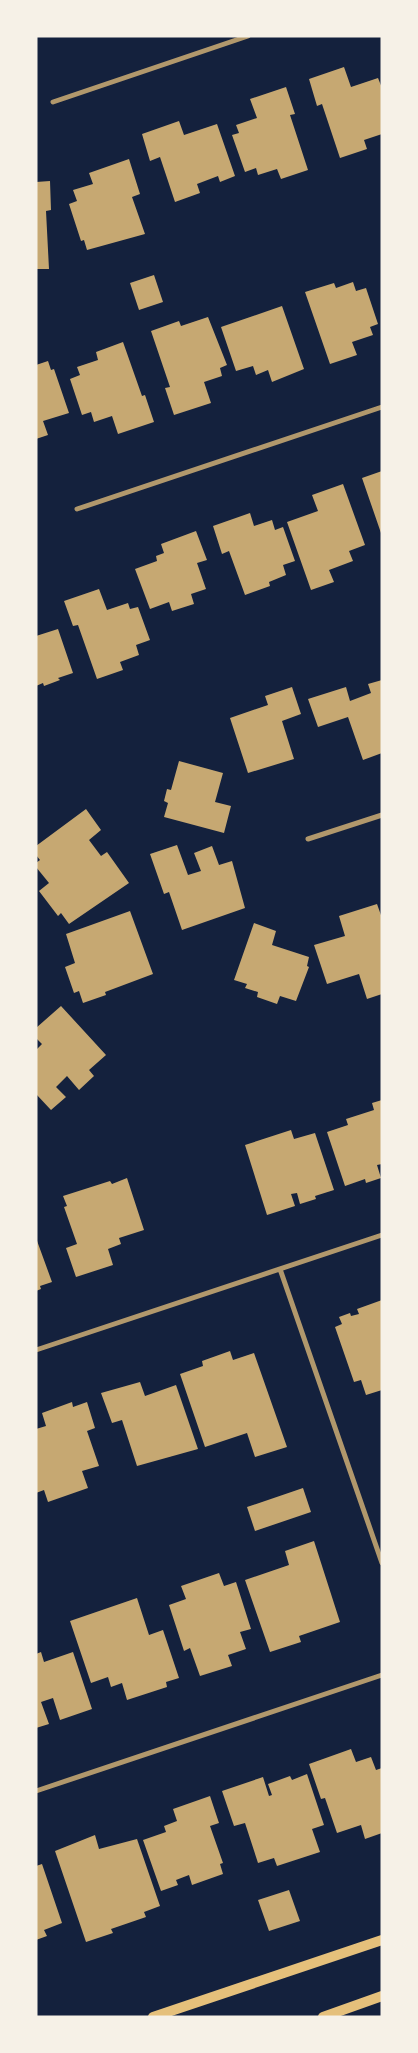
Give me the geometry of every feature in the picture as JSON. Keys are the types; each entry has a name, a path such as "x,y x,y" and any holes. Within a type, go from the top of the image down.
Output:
{"main road":[{"path":"153,2017 382,1940"},
{"path":"323,2017 382,1996"}],"street":[{"path":"53,102 248,36"},
{"path":"77,509 382,407"},
{"path":"308,840 382,815"},
{"path":"36,1350 382,1235"},
{"path":"280,1269 382,1563"},
{"path":"36,1790 382,1675"}],"building":[{"path":"344,67 351,87 378,78 382,88 382,134 364,140 367,149 340,158 322,104 317,106 309,79"},
{"path":"286,87 295,114 290,115 308,170 281,179 277,169 258,175 256,168 245,172 232,135 239,133 236,125 257,118 250,99"},
{"path":"179,121 184,135 217,124 235,176 220,182 218,176 197,184 200,193 175,202 160,157 150,161 142,134"},
{"path":"129,159 140,194 132,197 145,234 87,250 84,240 81,241 69,204 77,201 73,190 93,184 89,173"},
{"path":"50,181 51,210 46,211 49,269 36,269 36,182"},
{"path":"154,275 163,302 139,310 130,283"},
{"path":"353,282 356,291 366,288 378,324 370,327 373,335 352,342 357,355 330,364 305,292 334,283 336,288"},
{"path":"282,306 304,369 272,382 268,370 256,375 253,366 236,371 221,327"},
{"path":"208,317 227,365 220,368 222,376 204,382 211,403 174,415 165,388 170,387 151,331 179,321 181,326"},
{"path":"123,342 142,396 145,395 154,422 118,434 112,416 94,422 91,412 82,415 70,379 80,375 77,367 98,360 96,352"},
{"path":"48,361 51,370 54,369 69,413 43,421 48,435 36,439 36,365"},
{"path":"382,471 382,533 381,533 362,478"},
{"path":"343,484 365,545 349,551 353,561 329,570 334,582 311,590 287,522 318,511 312,495"},
{"path":"250,513 254,526 272,520 275,530 283,527 295,561 283,565 286,575 269,582 270,586 245,595 229,551 222,554 213,526"},
{"path":"196,531 207,560 197,563 206,589 191,594 194,604 172,611 169,602 150,609 135,569 157,561 156,556 164,553 161,544"},
{"path":"99,589 107,610 128,603 130,609 138,607 150,640 136,645 139,655 120,662 123,670 97,679 78,625 73,626 64,601"},
{"path":"58,629 73,673 58,678 60,680 44,686 43,683 36,686 36,636"},
{"path":"382,680 382,753 363,760 348,717 318,727 308,699 346,687 350,701 371,693 368,684"},
{"path":"292,687 301,714 282,721 294,759 248,773 230,718 268,705 265,696"},
{"path":"179,761 223,773 215,802 231,806 224,833 164,817 168,803 164,801 167,789 171,790"},
{"path":"86,809 101,830 89,840 101,856 107,852 129,883 69,924 61,913 58,916 39,891 49,883 36,867 36,863 40,860 36,855 36,846"},
{"path":"177,845 188,875 201,871 194,853 212,846 219,865 232,861 245,908 182,930 169,892 164,894 150,854"},
{"path":"377,904 382,918 382,994 367,999 359,974 327,984 314,945 345,936 339,916"},
{"path":"130,911 153,974 105,992 106,995 83,1003 79,991 74,993 65,967 75,963 66,934"},
{"path":"254,923 276,931 272,945 309,957 307,966 309,967 296,1001 280,996 277,1004 257,997 258,992 245,988 247,984 234,980"},
{"path":"61,1006 106,1055 89,1070 94,1076 79,1090 67,1076 56,1087 66,1097 51,1110 36,1094 36,1050 42,1044 36,1038 36,1028"},
{"path":"382,1100 382,1164 377,1165 381,1178 366,1183 365,1179 345,1186 327,1132 348,1125 346,1119 374,1110 372,1103"},
{"path":"291,1130 294,1139 315,1133 334,1190 315,1196 316,1199 300,1204 297,1193 291,1194 295,1206 267,1215 245,1145"},
{"path":"127,1178 144,1230 119,1238 121,1244 108,1249 113,1265 76,1277 66,1248 77,1244 64,1207 67,1206 63,1196 110,1181 112,1184"},
{"path":"36,1238 52,1282 40,1286 41,1289 36,1291"},
{"path":"382,1300 382,1390 366,1395 361,1380 354,1382 335,1327 342,1324 339,1317 350,1313 351,1316 359,1314 357,1309"},
{"path":"230,1351 233,1360 254,1353 287,1447 255,1457 247,1433 205,1447 180,1374 203,1366 202,1361"},
{"path":"140,1382 145,1396 176,1385 198,1449 137,1466 122,1420 112,1423 101,1393"},
{"path":"72,1402 73,1407 87,1402 95,1428 87,1431 99,1466 82,1471 88,1488 48,1502 44,1490 36,1493 36,1429 46,1426 42,1413"},
{"path":"303,1488 311,1512 255,1531 247,1507"},
{"path":"314,1541 340,1622 299,1636 301,1642 270,1652 245,1580 289,1565 285,1551"},
{"path":"219,1573 224,1586 236,1582 251,1629 240,1632 246,1649 228,1655 232,1666 200,1676 190,1648 184,1651 169,1605 186,1599 181,1586"},
{"path":"137,1598 149,1635 163,1630 179,1678 166,1682 167,1687 127,1700 122,1683 111,1687 108,1677 91,1683 70,1621"},
{"path":"41,1652 44,1662 73,1652 92,1709 60,1720 53,1698 41,1702 49,1724 36,1728 36,1654"},
{"path":"351,1749 356,1762 371,1757 376,1770 382,1768 382,1833 365,1839 361,1825 337,1833 325,1798 321,1799 309,1764"},
{"path":"307,1774 324,1825 312,1829 320,1852 277,1866 274,1858 258,1863 245,1823 234,1826 222,1791 263,1777 269,1796 272,1795 268,1784 290,1776 292,1780"},
{"path":"210,1796 219,1823 210,1826 223,1863 220,1864 223,1874 192,1885 189,1875 176,1880 178,1885 161,1891 143,1840 166,1832 164,1826 177,1821 173,1809"},
{"path":"95,1835 99,1849 137,1839 160,1906 144,1912 146,1917 111,1929 113,1933 86,1942 55,1851"},
{"path":"42,1864 62,1923 44,1930 47,1936 36,1940 36,1866"},
{"path":"289,1890 300,1921 269,1931 258,1900"}]}
